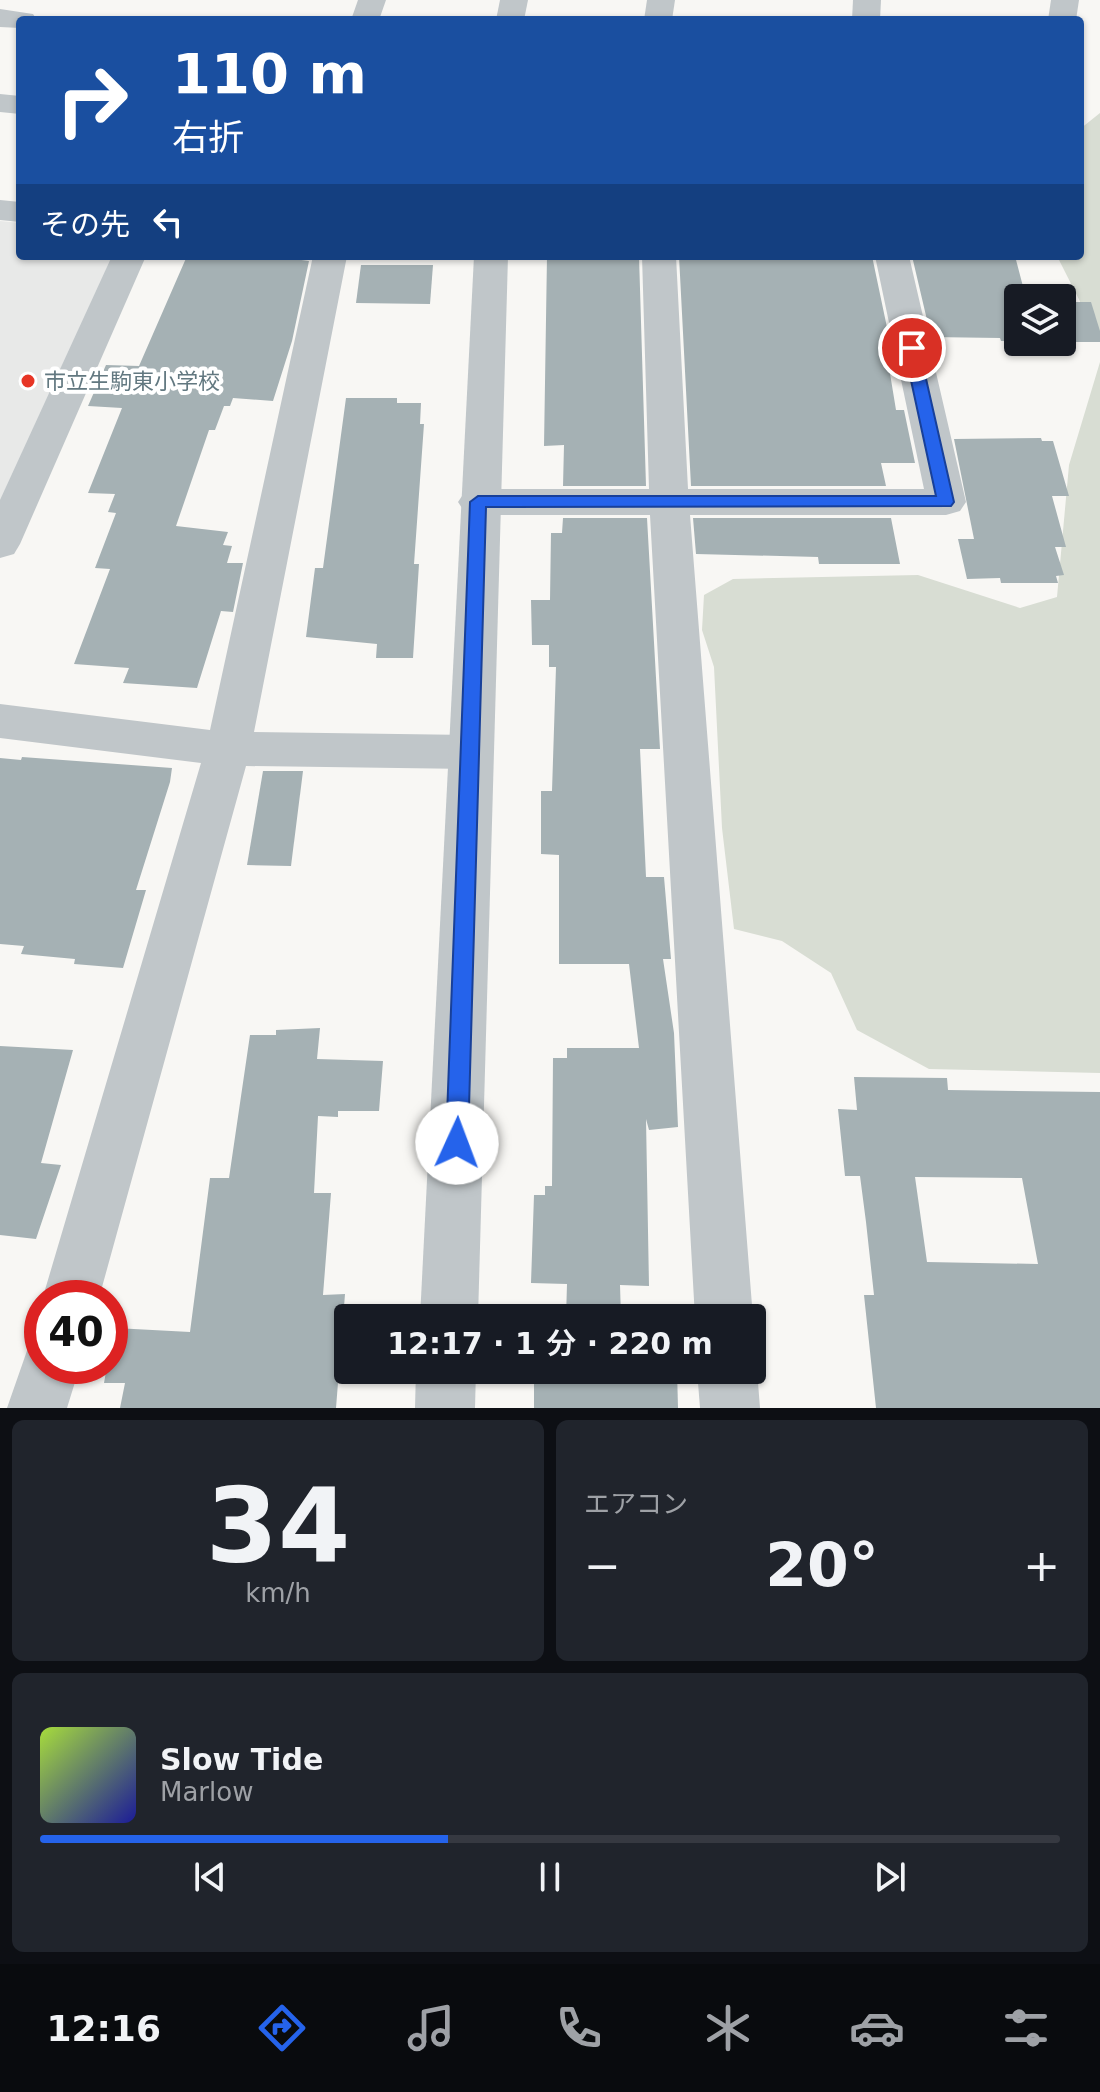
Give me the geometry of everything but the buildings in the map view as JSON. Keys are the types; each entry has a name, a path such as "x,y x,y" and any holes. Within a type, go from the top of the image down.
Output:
{"street":[{"path":"0,544 127,260"},
{"path":"75,1280 228,749 329,260"},
{"path":"450,1304 464,997 478,502 491,260"},
{"path":"659,260 669,503 723,1304"},
{"path":"478,502 946,502 893,260"},
{"path":"0,721 228,749 470,752"},
{"path":"37,1408 44,1384"},
{"path":"445,1408 446,1384"},
{"path":"728,1384 730,1408"}],"shaded area":[{"path":"1100,113 1100,341 1076,294 1076,284 1071,284 1059,260 1084,260 1084,126"},
{"name":"市立生駒東小学校","path":"0,221 16,223 16,260 111,260 0,506"},
{"path":"1100,362 1100,1073 929,1069 857,1030 831,973 782,941 734,929 722,828 714,667 702,630 704,595 733,579 918,575 1020,608 1057,597 1069,465"}],"place":[{"name":"市立生駒東小学校","path":"28,381"}],"route":[{"path":"457,1143 478,502 946,502 912,348"}]}
